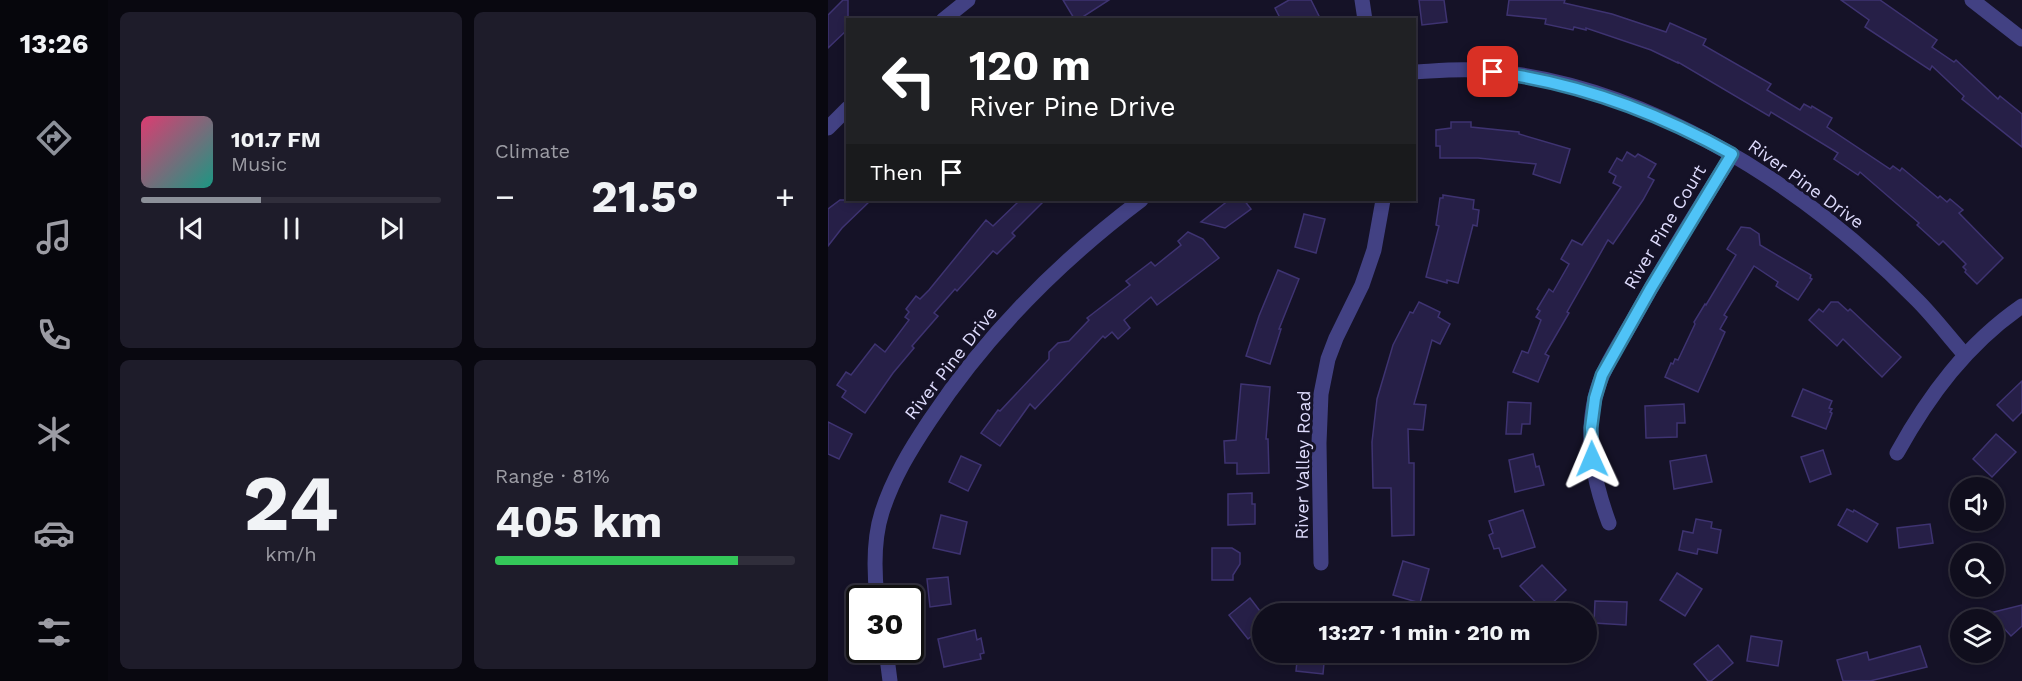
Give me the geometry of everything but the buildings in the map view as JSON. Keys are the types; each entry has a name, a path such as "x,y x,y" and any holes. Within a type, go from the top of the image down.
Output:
{"street":[{"path":"946,18 968,0"},
{"path":"1362,0 1365,18"},
{"path":"1972,0 2022,39"},
{"name":"River Pine Drive","path":"1416,72 1476,70 1527,76 1627,104 1666,119 1732,154 1830,222 1918,301 1965,355"},
{"path":"828,128 846,110"},
{"name":"River Pine Court","path":"1609,523 1597,489 1592,459 1591,428 1595,398 1602,375 1651,288 1732,154"},
{"name":"River Pine Drive","path":"876,585 876,539 881,514 897,472 931,419 983,349 1025,302 1061,266 1109,224 1140,201"},
{"name":"River Valley Road","path":"1321,563 1319,443 1321,394 1328,359 1362,285 1374,250 1383,201"},
{"path":"1897,453 1937,388 1965,355 1982,337 2022,306"},
{"path":"888,663 890,681"}],"route":[{"path":"1493,72 1527,76 1627,104 1666,119 1732,154 1651,288 1602,375 1595,398 1591,428 1592,459"}]}
